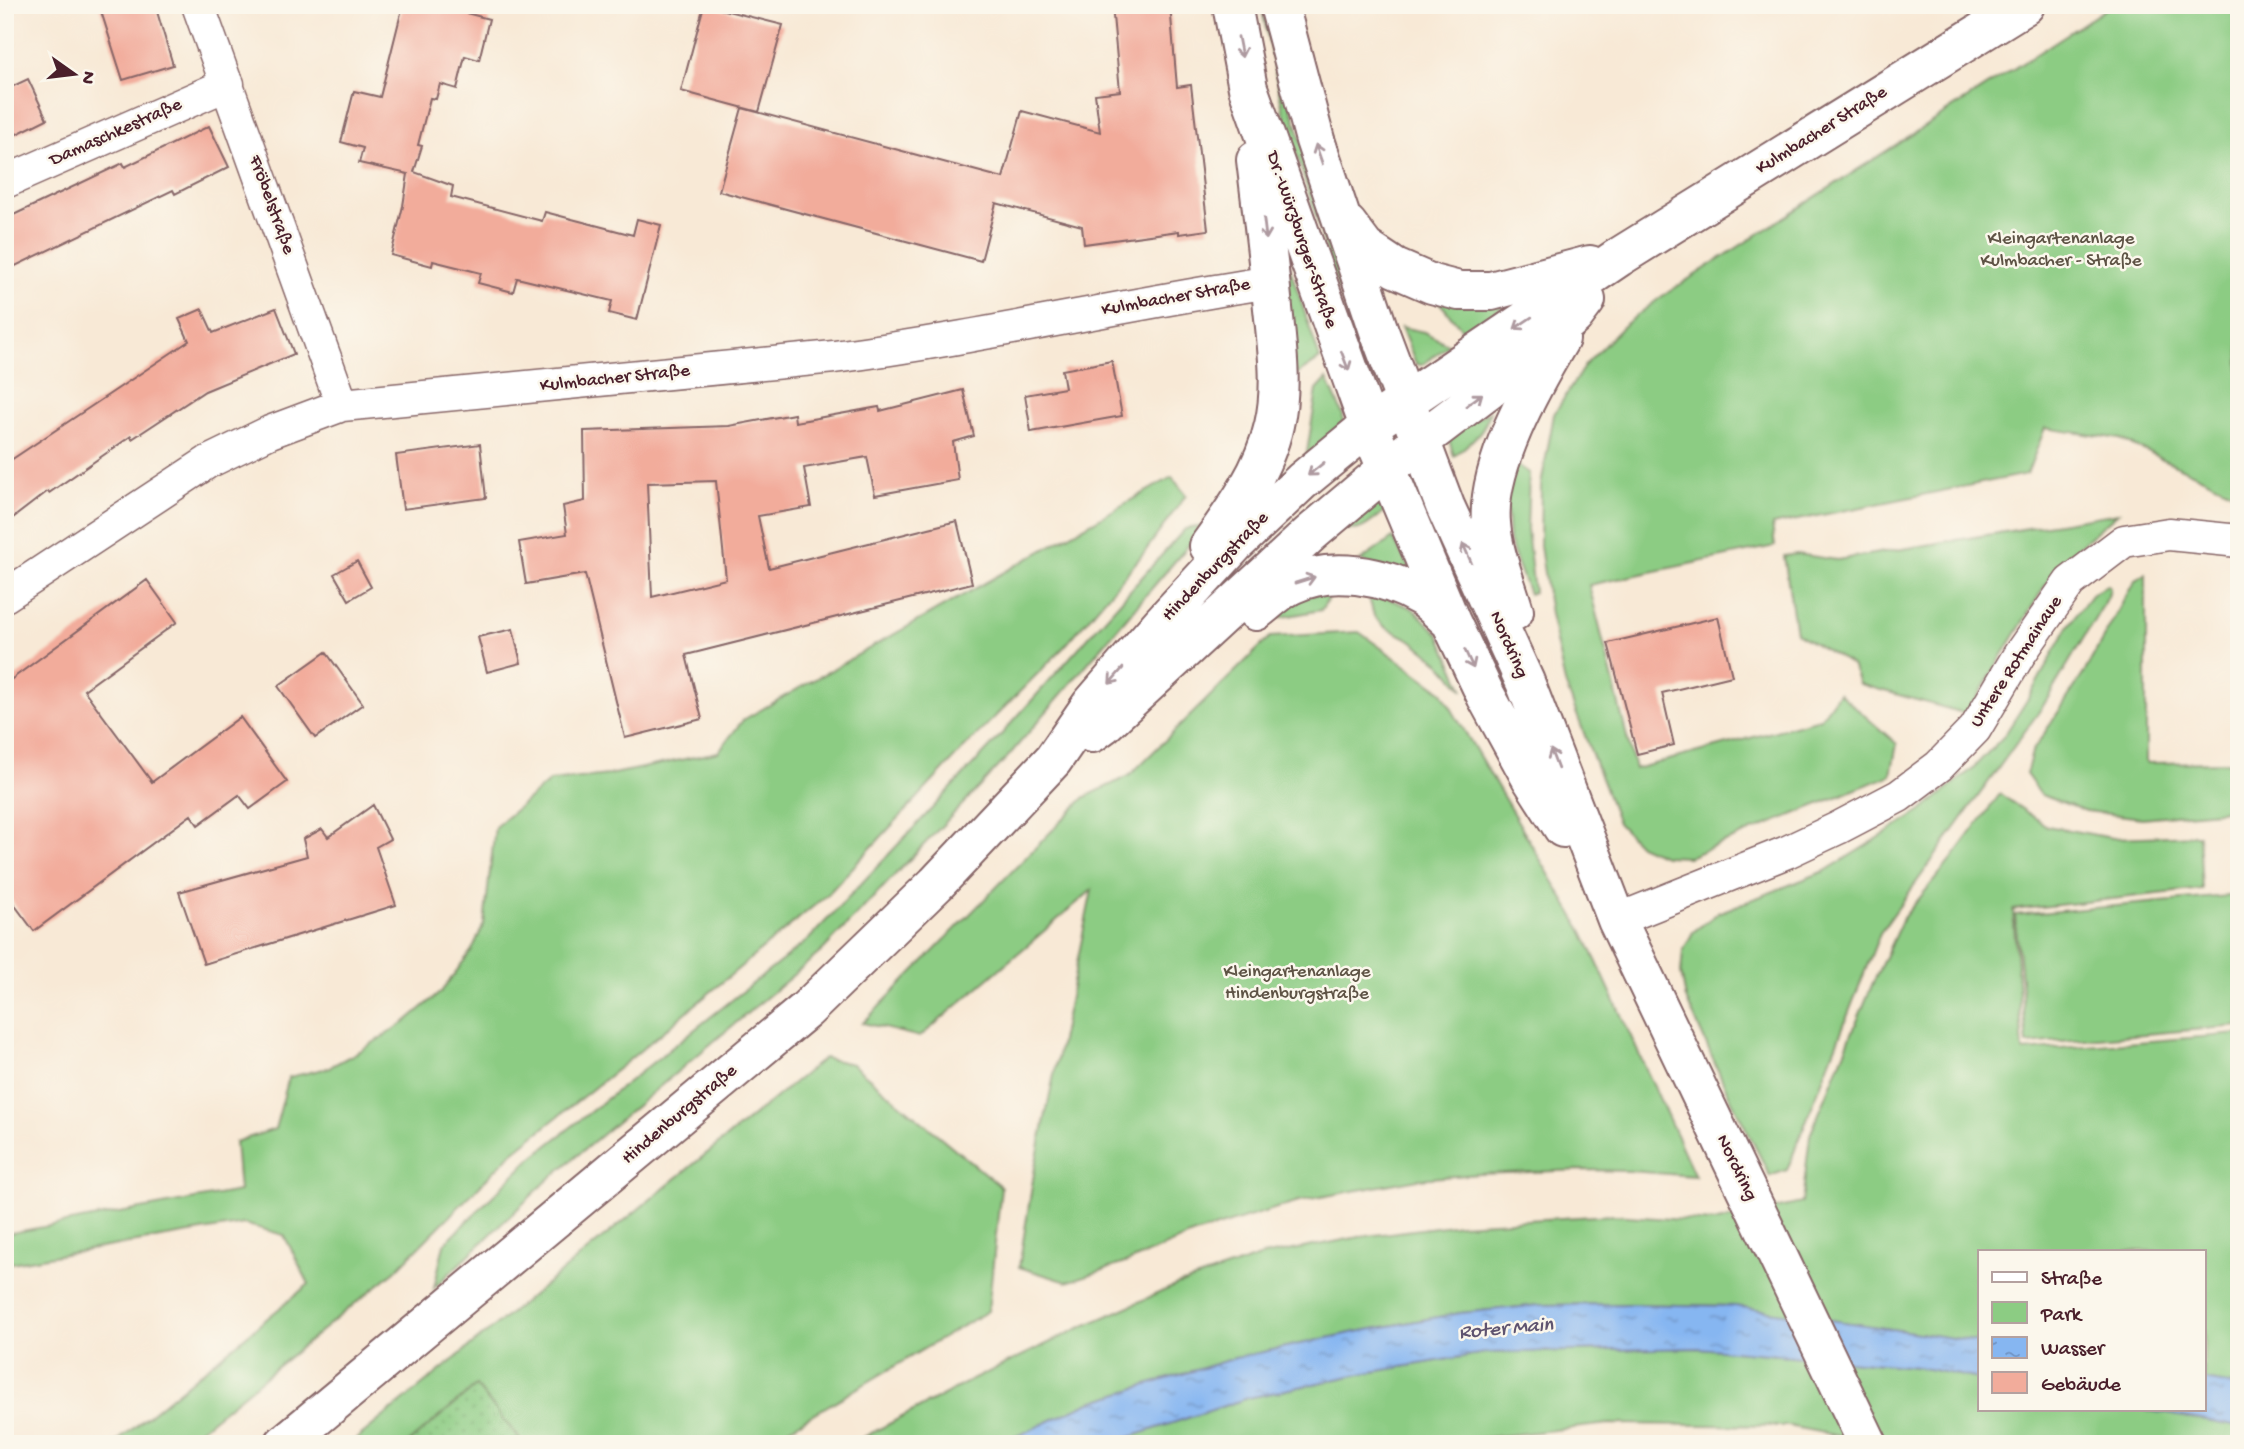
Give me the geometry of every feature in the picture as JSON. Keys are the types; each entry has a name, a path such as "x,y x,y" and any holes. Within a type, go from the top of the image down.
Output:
{"main road":[{"name":"Dr.-Würzburger-Straße","path":"1232,5 1248,89 1386,469"},
{"path":"1279,5 1315,140 1420,441"},
{"name":"Kulmbacher Straße","path":"1405,401 1619,257 2025,5"},
{"path":"1248,89 1278,359 1278,397 1274,426 1251,484 1183,582 1172,638 1218,636 1289,585 1327,574 1368,577 1391,584 1423,598 1451,622"},
{"path":"1342,218 1365,248 1395,268 1432,284 1460,291 1492,291 1619,257"},
{"name":"Kulmbacher Straße","path":"1420,441 1490,388 1574,316 1619,257"},
{"path":"1525,682 1515,615 1493,538 1492,503 1498,471 1509,438 1548,360 1574,316"},
{"name":"Hindenburgstraße","path":"284,1444 806,1010 936,884 1053,760 1103,725 1172,638 1234,545 1302,481 1369,426 1405,401"},
{"name":"Hindenburgstraße","path":"1172,638 1310,534 1420,441"},
{"name":"Nordring","path":"1420,441 1445,506 1525,682 1611,905 1868,1444"},
{"name":"Nordring","path":"1386,469 1451,622 1486,696 1531,778 1611,905"}],"street":[{"name":"Fröbelstraße","path":"198,5 342,405"},
{"name":"Damaschkestraße","path":"5,182 228,84"},
{"name":"Kulmbacher Straße","path":"5,596 208,462 270,432 342,405 834,358 893,350 1271,282"},
{"name":"Untere Rotmainaue","path":"1611,905 1787,852 1838,828 1909,788 1939,766 1975,729 2019,655 2070,582 2124,541 2169,534 2239,541"}],"green space":[{"path":"1261,5 1351,307 1349,324 1283,110"},
{"name":"Kleingartenanlage Kulmbacher - Straße","path":"2112,5 2239,5 2239,495 2120,439 2045,428 2027,474 1772,525 1775,546 1589,585 1635,769 1820,719 1839,693 1897,744 1891,775 1688,857 1664,856 1639,845 1618,823 1565,683 1550,614 1540,546 1541,485 1554,414 1585,365 1622,327 1661,297"},
{"path":"1287,259 1320,359 1293,377 1280,263"},
{"path":"1435,297 1504,306 1464,332"},
{"path":"1401,327 1424,332 1449,345 1422,365 1416,364"},
{"path":"1327,379 1343,415 1343,422 1306,458 1317,390"},
{"path":"1490,411 1481,431 1454,456 1447,434"},
{"path":"1515,463 1529,473 1527,529 1534,592 1529,594 1509,541 1506,494"},
{"path":"1172,477 1186,495 1144,553 1065,646 963,749 828,894 629,1060 512,1153 395,1271 182,1444 114,1444 309,1284 284,1235 244,1224 5,1264 5,1234 239,1191 235,1142 275,1129 289,1077 328,1068 360,1051 404,1023 441,992 472,950 484,924 495,827 550,781 609,775 718,752 743,720"},
{"path":"1377,499 1385,511 1367,525 1350,530 1334,525"},
{"path":"2118,513 2058,564 1967,714 1859,684 1852,665 1796,633 1784,556 1797,554 1837,560"},
{"path":"1205,526 1006,759 822,951 549,1179 434,1288 444,1244 528,1161 808,940 991,746 1185,529"},
{"path":"1393,538 1413,575 1360,561"},
{"path":"2146,574 2146,763 2239,762 2239,809 2142,818 2086,811 2041,795 2026,774 2032,752 2084,673 2135,580"},
{"path":"2107,585 2110,588 2108,597 2043,706 1880,933 1787,1170 1770,1176 1729,1095 1686,999 1681,973 1683,951 1693,932 1718,913 1825,871 1920,812 1972,769 2004,736 2069,625 2091,595"},
{"path":"1334,589 1321,610 1262,621 1280,604"},
{"path":"1367,590 1412,608 1439,634 1464,690 1441,664 1411,640 1385,627 1374,616"},
{"name":"Kleingartenanlage Hindenburgstraße","path":"1359,632 1441,691 1583,932 1695,1176 1583,1170 1418,1179 1299,1201 1192,1235 1128,1262 1067,1282 1019,1267 1035,1167 1092,890 920,1037 863,1023 1085,797 1129,776 1270,637"},
{"path":"2000,794 2047,826 2112,838 2199,835 2202,889 2013,910 2023,1051 2239,1034 2239,1386 2206,1380 2206,1250 1978,1250 1978,1342 1735,1306 1540,1305 1460,1313 1235,1358 1088,1403 1000,1444 851,1444 970,1381 1082,1327 1177,1285 1263,1256 1359,1237 1460,1224 1613,1215 1713,1222 1802,1203 1810,1135 1872,985 1903,918"},
{"path":"2239,895 2239,1026 2027,1044 2015,915"},
{"path":"824,1058 852,1064 1001,1187 988,1311 763,1444 350,1444"},
{"path":"1698,1348 1917,1367 1978,1379 1978,1410 2146,1410 2239,1427 2239,1444 1880,1444 1788,1426 1609,1424 1427,1444 1109,1444 1248,1398 1360,1374 1485,1353"},
{"path":"476,1386 524,1444 407,1444"}],"water":[{"name":"Roter Main","path":"1540,1305 1735,1306 1978,1342 1978,1379 1917,1367 1698,1348 1485,1353 1360,1374 1248,1398 1109,1444 1000,1444 1088,1403 1235,1358 1460,1313"},
{"path":"2206,1380 2239,1386 2239,1427 2146,1410 2206,1410"}],"building":[{"path":"99,5 155,5 173,65 123,80"},
{"path":"403,5 436,5 489,19 479,60 465,56 457,89 440,84 436,99 430,98 418,145 422,146 414,172 453,186 451,197 542,221 545,212 633,235 637,219 661,225 637,320 609,313 612,301 517,278 513,292 478,283 481,273 433,261 432,266 391,255 408,174 359,163 363,148 341,142 354,91 380,97"},
{"path":"704,5 783,25 759,112 681,91"},
{"path":"1112,5 1170,5 1177,87 1191,85 1208,230 1179,234 1179,231 1084,244 1082,226 996,203 981,261 719,191 742,108 1003,178 1022,111 1100,132 1095,94 1120,91"},
{"path":"28,79 47,119 5,140 5,90"},
{"path":"209,126 229,167 175,194 173,190 5,271 5,219 123,163 125,167"},
{"path":"276,308 294,354 205,391 132,439 131,436 49,493 48,491 5,524 5,464 189,341 179,319 202,309 213,333"},
{"path":"1112,361 1122,416 1031,432 1025,395 1065,388 1062,370"},
{"path":"963,390 974,436 953,442 958,480 875,495 867,457 804,468 811,507 758,516 769,568 957,521 972,583 686,655 702,719 625,738 585,574 526,584 519,542 567,534 563,506 585,501 584,431 729,426 794,414 795,422 879,407 880,411","holes":["716,481 726,579 652,597 647,483"]},
{"path":"480,444 486,498 403,509 396,455"},
{"path":"357,561 371,587 349,600 334,574"},
{"path":"147,580 177,622 84,690 152,782 240,717 287,782 250,809 239,795 198,825 191,815 34,931 5,892 5,684"},
{"path":"1718,617 1732,676 1662,693 1674,745 1637,754 1608,643"},
{"path":"513,629 521,663 487,672 478,637"},
{"path":"326,652 363,704 315,738 278,686"},
{"path":"373,805 390,839 376,847 396,905 204,964 179,892 307,856 303,839 322,829 328,837"}]}
